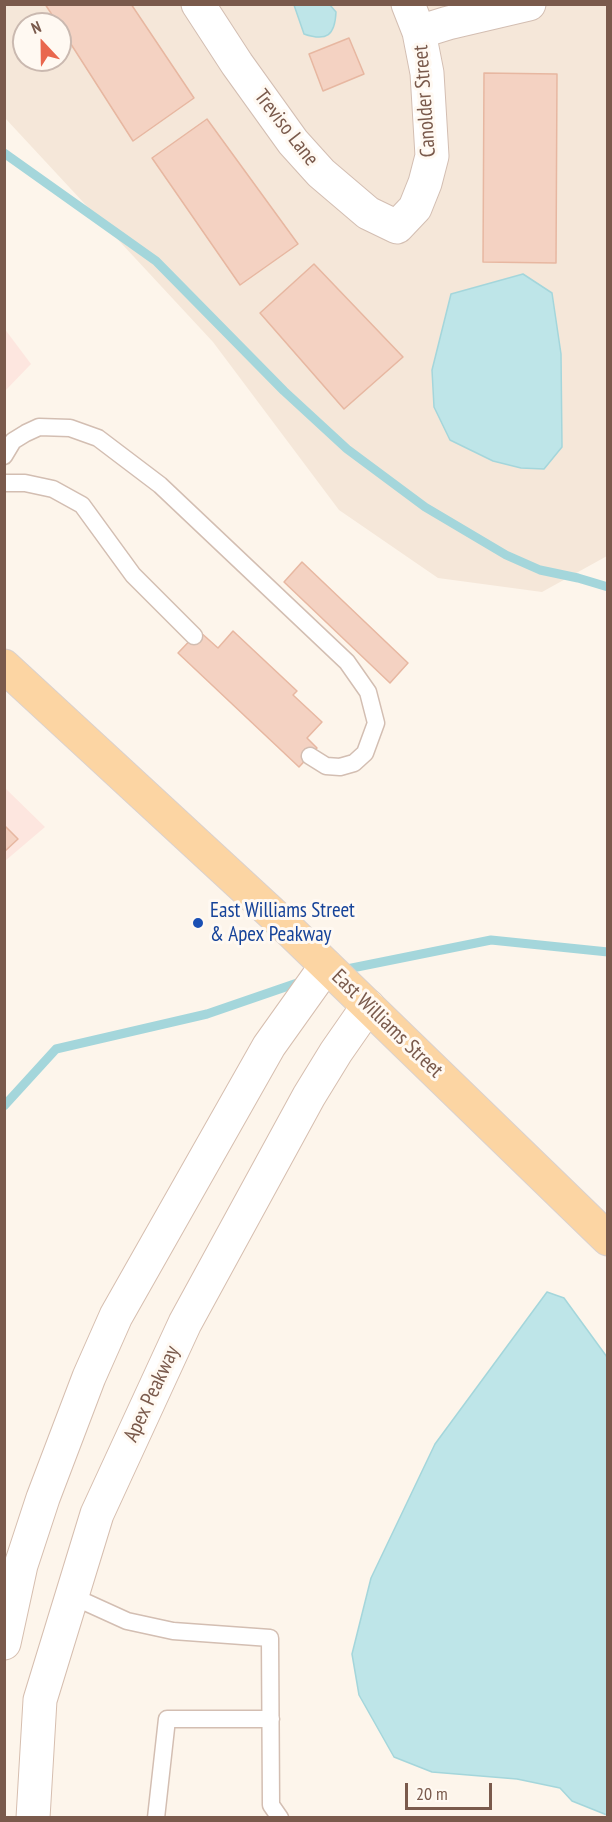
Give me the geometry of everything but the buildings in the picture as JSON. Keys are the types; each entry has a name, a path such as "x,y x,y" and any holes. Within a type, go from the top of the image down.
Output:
{"main road":[{"name":"Treviso Lane","path":"198,4 237,64 293,142 321,173 368,213 397,227"},
{"path":"413,18 448,23 530,4"},
{"name":"Canolder Street","path":"397,227 415,208 432,156 427,73 413,18"},
{"name":"East Williams Street","path":"4,666 278,918 608,1239"},
{"path":"4,1643 21,1565 43,1498 89,1377 116,1316 269,1046 326,966"},
{"name":"Apex Peakway","path":"33,1818 40,1700 97,1514 184,1323 309,1096 368,1006"}],"lane":[{"path":"4,456 13,441 39,427 70,428 98,438 160,485 347,662 369,692 376,723 365,753 354,763 340,767 326,766 310,756"},
{"path":"4,483 25,483 53,489 82,505 133,576 194,636"},
{"path":"72,1596 127,1621 173,1631 270,1638 271,1805 280,1818"},
{"path":"156,1818 167,1719 271,1719"}],"shaded area":[{"path":"5,5 607,5 607,556 542,592 438,578 339,510 213,342 5,118"},
{"path":"4,328 31,364 5,391 4,391"},
{"path":"4,787 45,827 5,861 4,861"}],"water":[{"path":"294,5 330,5 336,12 332,31 324,37 304,34"},
{"path":"523,274 552,293 561,354 562,447 544,469 521,468 493,461 450,440 434,407 432,370 451,294"},
{"path":"547,1292 564,1298 607,1357 607,1815 572,1801 560,1788 517,1779 432,1772 394,1757 359,1695 352,1654 371,1578 435,1444"}],"waterway":[{"path":"4,153 156,261 284,391 347,449 425,507 506,555 540,570 608,587"},
{"path":"342,970 491,940 608,952"},
{"path":"4,1106 56,1049 207,1014 303,981"}],"place":[{"name":"East Williams Street & Apex Peakway","path":"198,923"}]}
